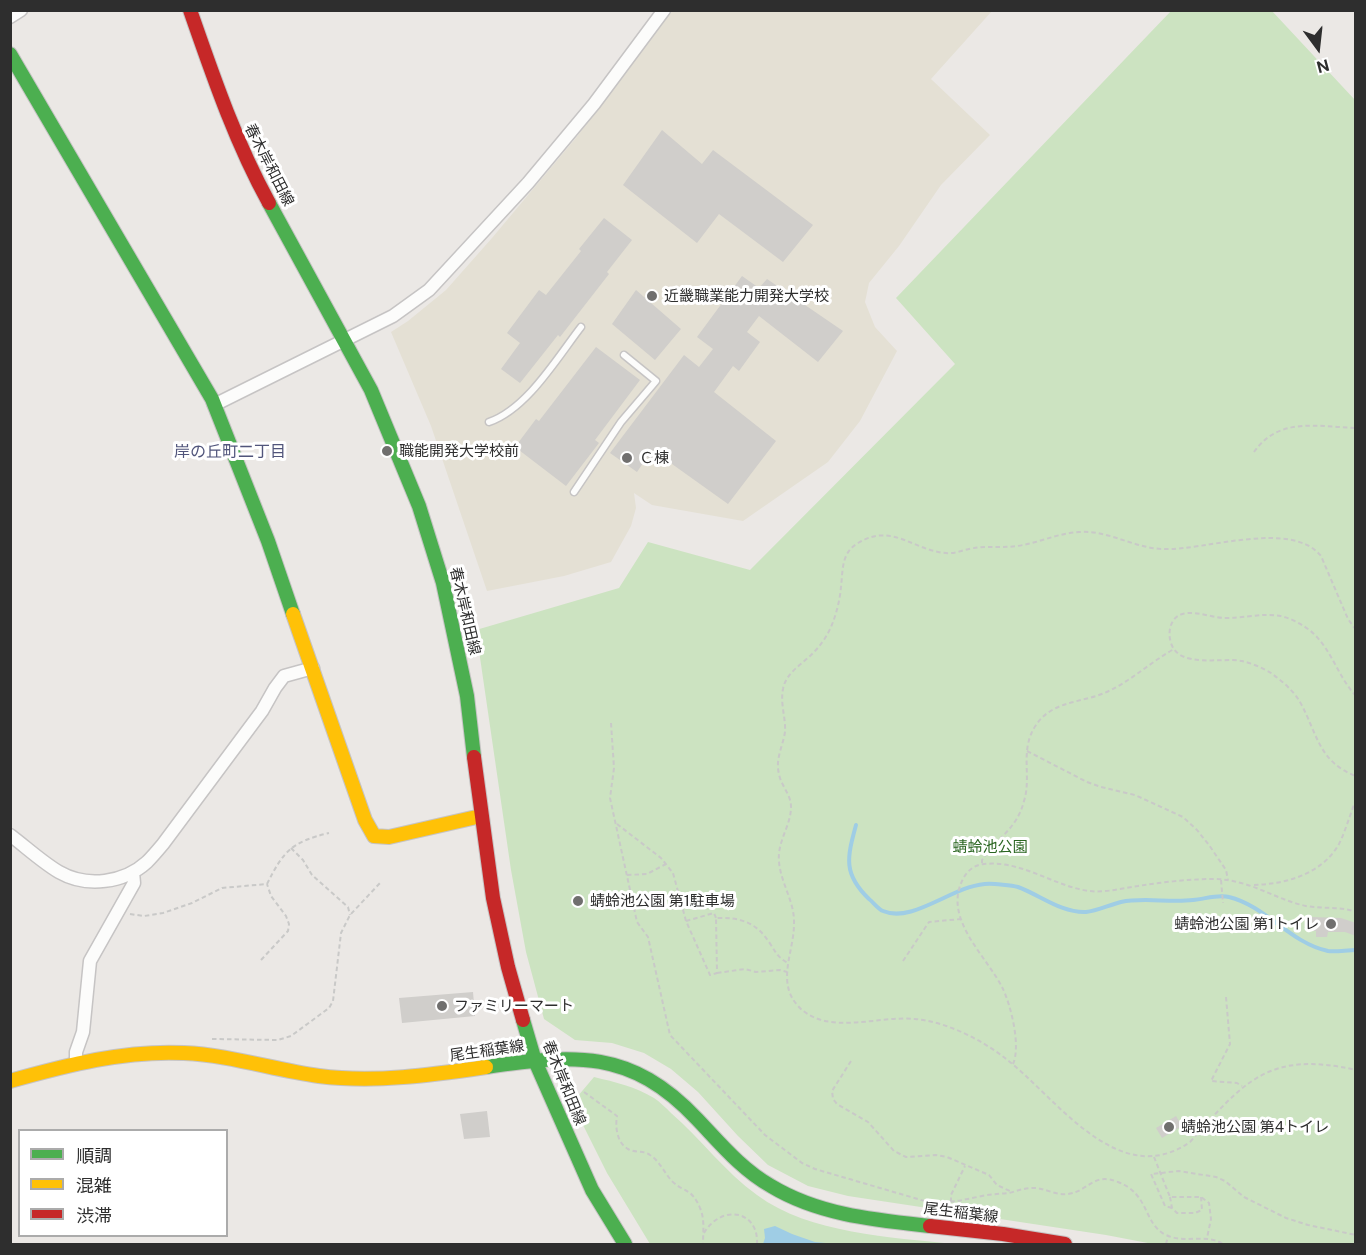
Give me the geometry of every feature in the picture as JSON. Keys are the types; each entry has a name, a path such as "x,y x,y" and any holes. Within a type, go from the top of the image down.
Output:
{"street":[{"path":"10,17 21,10"},
{"name":"春木岸和田線","path":"190,10 226,114 255,178 345,338 388,426 419,506 437,563 466,696 493,898 508,967 535,1061 592,1190 625,1245"},
{"path":"214,405 393,316 429,290 528,183 594,104 664,10"},
{"path":"10,54 214,405 268,541 365,820 374,836 389,837 481,816"},
{"path":"10,835 60,873 74,878 100,882 133,872 147,862 177,825 262,711 284,676 313,668"},
{"path":"76,1064 76,1052 83,1032 90,961 134,883 133,872"},
{"name":"尾生稲葉線","path":"10,1081 76,1064 132,1055 178,1053 209,1055 310,1074 381,1078 436,1075 535,1061 572,1058 592,1060 615,1064 640,1073 680,1100 739,1162 758,1178 796,1200 857,1217 996,1233 1065,1245"}],"lane":[{"path":"489,422 501,418 532,391 581,327"},
{"path":"574,492 621,422 656,381 624,354"}],"path":[{"path":"1254,452 1266,439 1289,429 1317,424 1356,428"},
{"path":"1356,630 1348,619 1321,556 1314,547 1292,539 1225,542 1166,550 1135,545 1102,534 1077,532 1018,546 979,547 950,554 894,536 874,536 855,545 848,552 844,559 840,598 829,630 815,652 786,679 782,694 784,734 778,759 779,778 791,804 778,854 780,874 790,897 794,923 787,972 789,991 799,1007 819,1020 842,1023 904,1018 936,1023 957,1030 990,1048 1013,1065 1078,1124 1095,1136 1114,1148 1137,1157 1170,1154 1190,1142 1243,1087 1262,1074 1287,1066 1319,1064 1356,1070"},
{"path":"1356,696 1318,638 1297,622 1263,614 1222,618 1203,614 1185,614 1172,622 1169,636 1174,649 1182,656 1190,659 1241,661 1269,671 1286,685 1299,700 1314,737 1328,757 1336,766 1356,776"},
{"path":"982,864 986,853 1010,830 1023,805 1026,796 1028,742 1035,726 1052,709 1115,688 1174,649"},
{"path":"610,723 614,768 610,798 637,922 648,937 670,1035 753,1124 777,1145 802,1163 815,1169 928,1202 951,1202 1032,1187 1067,1194 1076,1192 1098,1179 1117,1181 1140,1197 1157,1228 1168,1236 1181,1239 1212,1238 1223,1245"},
{"path":"1027,751 1094,784 1135,795 1183,817 1209,845 1226,870 1228,880"},
{"path":"1251,885 1293,880 1324,862 1339,843 1356,800"},
{"path":"616,824 666,864 677,883 686,921 710,975 745,969 756,972 780,970 787,972"},
{"path":"261,960 288,931 289,924 286,916 271,896 267,884 279,859 291,848 308,838 329,833"},
{"path":"291,848 303,860 312,875 348,907 350,915"},
{"path":"627,876 647,874 666,864"},
{"path":"1013,1065 1016,1052 1015,1034 1009,1003 1003,988 961,919 958,894 960,885 975,866 982,864 1032,871 1067,885 1092,891 1173,882 1228,880 1251,885 1304,906 1341,908 1356,912"},
{"path":"1221,880 1222,903"},
{"path":"207,1039 278,1040 291,1036 329,1008 333,1001 341,933 350,915 380,883"},
{"path":"117,913 144,916 163,913 192,903 222,888 267,884"},
{"path":"686,921 714,913 717,973"},
{"path":"716,918 738,919 754,926 762,932 780,959 788,963"},
{"path":"903,961 929,922 961,919"},
{"path":"1226,997 1230,1044 1211,1081 1237,1083 1243,1087"},
{"path":"851,1061 832,1091 833,1099 837,1104 868,1122 900,1156 947,1157 989,1175 997,1185 1012,1192"},
{"path":"584,1092 617,1116 615,1124 621,1143 629,1149 652,1156 673,1182 692,1194 700,1208 703,1220 703,1244"},
{"path":"1154,1157 1172,1208"},
{"path":"951,1202 951,1195 965,1165"},
{"path":"1201,1197 1202,1210 1195,1213 1177,1213 1165,1206 1151,1174 1179,1171 1216,1177 1225,1181 1244,1197 1287,1218 1356,1235"},
{"path":"1170,1197 1201,1197 1209,1203 1211,1219 1207,1238"},
{"path":"703,1244 704,1233 711,1222 728,1214 737,1215 753,1225 758,1238 757,1245"},
{"path":"1166,1245 1168,1236"}],"shaded area":[{"name":"近畿職業能力開発大学校","path":"672,11 992,11 931,79 990,135 941,185 899,246 869,283 865,302 875,327 897,351 860,421 828,462 743,521 652,505 634,493 636,508 631,526 611,562 564,576 487,591 431,426 391,332 446,290 492,238 575,139"}],"green space":[{"name":"蜻蛉池公園","path":"1171,11 1272,11 1355,100 1355,1244 1153,1244 848,1196 808,1186 768,1165 698,1092 671,1069 644,1053 612,1043 575,1040 544,1019 526,952 511,870 476,630 619,588 648,542 750,570 955,364 896,298"},
{"path":"594,1077 633,1088 656,1100 745,1186 778,1208 826,1226 878,1236 954,1244 650,1244 607,1173 572,1103"}],"water":[{"path":"775,1226 815,1242 836,1244 763,1244 764,1229"}],"building":[{"path":"662,130 702,164 713,150 813,225 783,262 719,214 697,243 623,185"},
{"path":"604,218 632,240 560,337 558,335 520,383 501,369 520,343 507,333 539,290 546,295"},
{"path":"742,276 759,288 767,279 843,331 818,362 759,316 747,332 760,342 739,371 733,366 714,392 776,441 728,504 665,459 659,466 647,457 637,472 610,453 684,355 699,367 713,349 697,337"},
{"path":"636,290 681,329 655,360 612,324"},
{"path":"596,347 640,380 595,440 599,443 566,486 515,447 536,419 539,421"},
{"path":"1311,917 1341,918 1356,923 1356,936 1345,932 1328,932 1327,937 1316,937 1316,931 1310,931"},
{"path":"473,992 475,1016 402,1023 399,998"},
{"path":"487,1111 490,1137 464,1139 460,1114"},
{"name":"蜻蛉池公園 第4トイレ","path":"1176,1116 1182,1126 1162,1138 1156,1128"}],"waterway":[{"path":"856,825 849,856 851,873 861,890 883,911 896,914 909,912 981,884 1018,887 1059,907 1077,912 1086,912 1130,901 1184,901 1225,896 1255,908 1314,947 1328,951 1356,950"}],"traffic: fast":[{"path":"10,54 212,399 268,541 293,614"},
{"path":"269,203 371,390 419,506 443,583 467,696 474,757"},
{"path":"523,1020 535,1061 592,1190 625,1244"},
{"path":"486,1067 574,1059 625,1068 673,1096 740,1164 789,1196 848,1215 930,1226"}],"traffic: slow":[{"path":"293,614 365,820 374,836 389,837 481,816"},
{"path":"10,1081 96,1060 162,1053 201,1054 319,1076 361,1079 445,1073 486,1067"}],"traffic: jam":[{"path":"190,10 235,132 269,203"},
{"path":"474,757 493,898 508,967 523,1020"},
{"path":"930,1226 1065,1244"}],"place":[{"name":"近畿職業能力開発大学校","path":"652,296"},
{"name":"職能開発大学校前","path":"387,451"},
{"name":"Ｃ棟","path":"627,458"},
{"name":"蜻蛉池公園 第1駐車場","path":"578,901"},
{"name":"蜻蛉池公園 第1トイレ","path":"1331,924"},
{"name":"ファミリーマート","path":"442,1006"},
{"name":"蜻蛉池公園 第4トイレ","path":"1169,1127"}],"district":[{"name":"岸の丘町二丁目","path":"230,452"}]}
